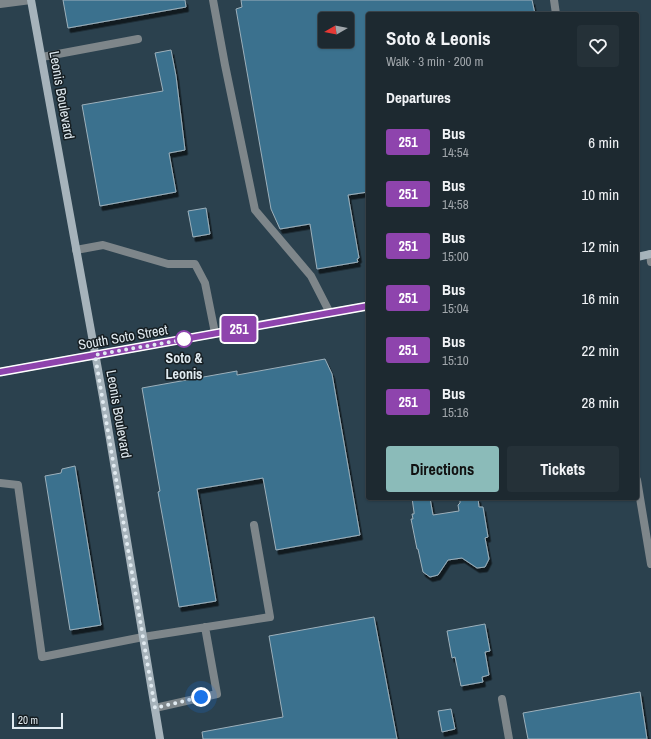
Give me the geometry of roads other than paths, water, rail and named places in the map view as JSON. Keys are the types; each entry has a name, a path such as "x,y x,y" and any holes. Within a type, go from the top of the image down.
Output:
{"main road":[{"name":"Leonis Boulevard","path":"31,0 95,355 160,739"},
{"path":"639,256 651,257"},
{"name":"South Soto Street","path":"0,372 366,306"}],"street":[{"path":"0,4 31,0"},
{"path":"213,0 255,210 311,276 330,313"},
{"path":"554,0 556,12"},
{"path":"42,57 138,39"},
{"path":"76,250 103,245 168,264 195,264 205,283 215,333"},
{"path":"0,483 18,485 42,657 143,637 270,617 254,525"},
{"path":"639,492 651,564"},
{"path":"155,708 217,694 205,627"},
{"path":"502,699 508,739"}],"place":[{"name":"Soto & Leonis","path":"184,339"}]}
